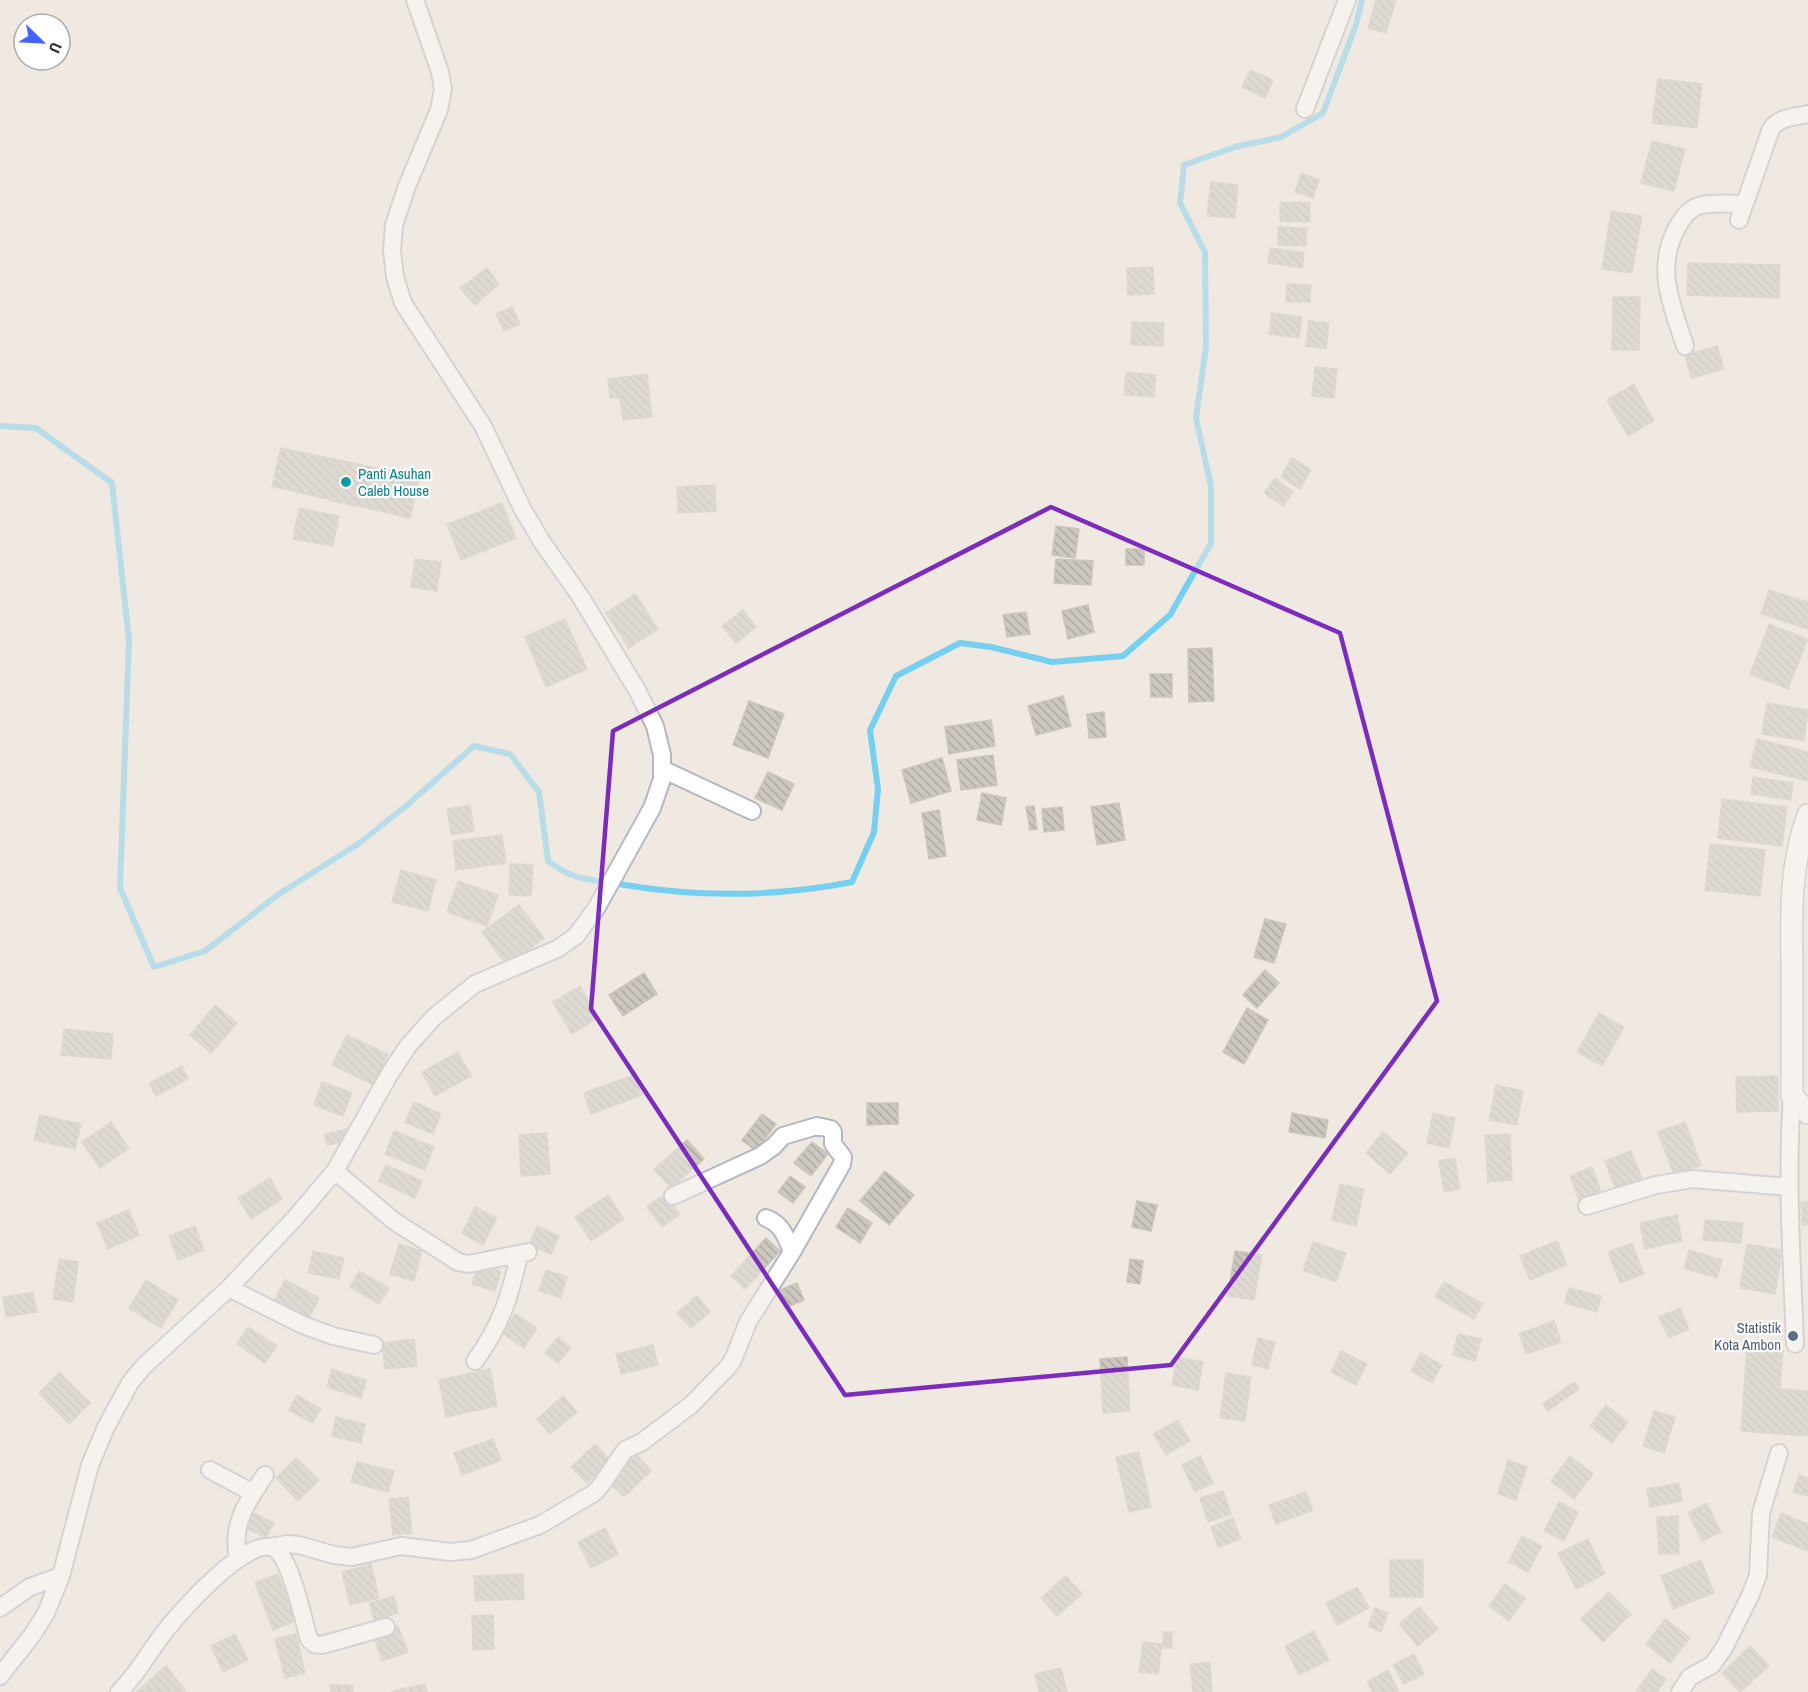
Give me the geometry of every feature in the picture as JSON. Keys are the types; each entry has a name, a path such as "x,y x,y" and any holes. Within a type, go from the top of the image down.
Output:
{"street":[{"path":"0,1676 33,1634 46,1613 62,1576 90,1465 122,1396 143,1367 229,1288 295,1218 335,1171 408,1046 434,1017 475,984 557,949 576,936 597,907 652,808 662,779 662,755 655,726 637,690 522,508 483,426 403,303 395,278 392,251 394,225 407,186 439,110 443,89 440,72 415,0"},
{"path":"1305,109 1347,0"},
{"path":"1739,220 1771,129 1776,122 1808,114"},
{"path":"1685,346 1666,281 1666,253 1670,239 1689,211 1701,205 1744,204"},
{"path":"662,770 752,811"},
{"path":"1795,1344 1789,1187 1792,1096 1793,883 1799,846 1808,815"},
{"path":"1792,1096 1808,1113"},
{"path":"119,1692 130,1681 162,1635 189,1602 238,1558 257,1549 288,1544 352,1557 401,1546 450,1552 471,1550 540,1525 594,1493 603,1484 625,1450 642,1442 691,1405 728,1367 748,1322 792,1252 842,1164 843,1157 833,1144 831,1129 817,1126 783,1136 774,1146 759,1156 673,1196"},
{"path":"335,1171 394,1221 458,1262 470,1264 523,1253 502,1316 490,1341 475,1361"},
{"path":"1587,1206 1656,1185 1693,1179 1789,1187"},
{"path":"765,1218 775,1221 782,1228 792,1252"},
{"path":"229,1288 303,1326 333,1336 374,1345"},
{"path":"1680,1692 1690,1677 1712,1665 1724,1648 1750,1596 1758,1575 1761,1513 1779,1453"},
{"path":"210,1470 253,1493"},
{"path":"238,1558 235,1543 236,1526 265,1475"},
{"path":"270,1547 276,1549 282,1557 292,1578 309,1638 314,1644 322,1645 386,1627"},
{"path":"0,1597 62,1576"},
{"path":"0,1608 30,1587"}],"highlighted area":[{"path":"1051,507 1340,633 1437,1001 1171,1365 845,1395 591,1009 613,731"}],"building":[{"path":"1376,0 1396,0 1386,33 1368,28"},
{"path":"1250,70 1273,80 1265,98 1242,87"},
{"path":"1658,79 1702,84 1697,128 1652,123"},
{"path":"1652,141 1685,149 1674,191 1641,183"},
{"path":"1301,173 1319,180 1313,198 1295,192"},
{"path":"1211,182 1238,185 1235,218 1207,216"},
{"path":"1280,202 1310,203 1310,222 1280,221"},
{"path":"1611,211 1642,216 1632,273 1602,269"},
{"path":"1278,227 1307,228 1306,246 1278,245"},
{"path":"1270,248 1304,253 1302,268 1268,263"},
{"path":"1688,263 1780,265 1779,298 1687,295"},
{"path":"1153,267 1154,294 1128,295 1127,268"},
{"path":"487,268 499,284 475,305 460,288"},
{"path":"1287,284 1311,285 1310,302 1286,302"},
{"path":"1613,297 1640,297 1639,350 1612,350"},
{"path":"512,307 520,324 504,331 496,314"},
{"path":"1272,313 1302,317 1299,338 1269,334"},
{"path":"1309,321 1329,323 1326,349 1306,346"},
{"path":"1132,322 1164,323 1163,346 1131,345"},
{"path":"1717,346 1724,369 1691,378 1685,355"},
{"path":"1315,367 1337,369 1334,398 1312,396"},
{"path":"1126,372 1156,375 1154,397 1124,395"},
{"path":"647,374 652,417 623,420 620,397 610,398 608,379"},
{"path":"1634,384 1654,421 1628,436 1607,400"},
{"name":"Panti Asuhan Caleb House","path":"281,448 420,477 410,518 272,486"},
{"path":"281,448 331,460 322,498 272,486"},
{"path":"1292,458 1311,470 1300,489 1281,477"},
{"path":"337,461 364,467 355,506 328,500"},
{"path":"1275,478 1293,492 1283,506 1264,493"},
{"path":"715,485 716,511 678,513 677,487"},
{"path":"502,503 516,538 461,560 447,524"},
{"path":"299,508 339,516 333,546 293,539"},
{"path":"1056,526 1079,529 1075,558 1052,555"},
{"path":"1126,549 1144,549 1144,565 1126,565"},
{"path":"415,559 441,562 437,591 411,587"},
{"path":"1056,559 1093,561 1091,585 1054,583"},
{"path":"1769,590 1808,602 1808,629 1761,614"},
{"path":"635,594 658,629 629,648 606,613"},
{"path":"1088,605 1094,632 1068,639 1062,611"},
{"path":"743,610 756,627 736,643 722,626"},
{"path":"1026,612 1030,634 1007,637 1003,615"},
{"path":"565,619 587,669 546,687 525,637"},
{"path":"1769,624 1808,639 1788,689 1750,674"},
{"path":"1212,648 1214,701 1189,702 1188,649"},
{"path":"1150,674 1172,674 1172,697 1151,697"},
{"path":"1063,696 1071,726 1036,735 1028,706"},
{"path":"749,701 784,714 768,758 733,745"},
{"path":"1767,703 1808,710 1804,741 1762,734"},
{"path":"1104,712 1106,737 1089,738 1087,714"},
{"path":"991,720 995,746 949,754 945,727"},
{"path":"1757,739 1808,752 1808,781 1750,767"},
{"path":"993,755 997,785 961,790 957,760"},
{"path":"942,758 951,791 911,803 902,770"},
{"path":"768,772 794,784 782,810 755,798"},
{"path":"1753,777 1793,783 1791,800 1751,794"},
{"path":"982,793 1006,798 1001,825 977,820"},
{"path":"1722,799 1787,807 1782,846 1718,838"},
{"path":"1119,803 1125,840 1097,845 1091,807"},
{"path":"470,805 474,831 451,835 447,809"},
{"path":"1034,806 1037,829 1030,830 1026,807"},
{"path":"1062,807 1064,830 1044,832 1042,809"},
{"path":"939,810 946,856 929,859 922,813"},
{"path":"502,835 506,863 456,870 453,841"},
{"path":"1710,844 1765,850 1760,896 1705,890"},
{"path":"510,864 533,865 531,896 509,895"},
{"path":"401,870 436,880 428,911 392,902"},
{"path":"458,881 498,895 487,926 447,912"},
{"path":"519,905 544,938 507,966 482,932"},
{"path":"1265,919 1286,924 1274,963 1254,957"},
{"path":"1265,970 1279,983 1257,1008 1243,995"},
{"path":"644,973 657,994 623,1016 609,995"},
{"path":"580,986 598,1018 572,1034 553,1002"},
{"path":"215,1005 237,1023 211,1053 190,1035"},
{"path":"1247,1008 1268,1020 1244,1064 1223,1052"},
{"path":"1599,1013 1624,1027 1602,1066 1577,1052"},
{"path":"64,1029 113,1034 111,1059 61,1055"},
{"path":"347,1035 388,1054 374,1085 332,1065"},
{"path":"458,1052 471,1076 435,1096 422,1072"},
{"path":"182,1066 188,1079 156,1096 149,1083"},
{"path":"634,1075 642,1095 591,1114 584,1093"},
{"path":"1778,1076 1778,1111 1737,1112 1736,1077"},
{"path":"322,1082 352,1093 343,1116 314,1105"},
{"path":"1496,1085 1523,1091 1517,1125 1489,1120"},
{"path":"414,1102 441,1114 433,1134 405,1122"},
{"path":"867,1103 898,1103 898,1124 867,1125"},
{"path":"1292,1113 1328,1120 1325,1138 1289,1132"},
{"path":"1433,1113 1455,1118 1449,1148 1427,1143"},
{"path":"762,1114 776,1124 756,1151 742,1140"},
{"path":"40,1115 81,1124 75,1149 34,1140"},
{"path":"111,1122 129,1148 100,1168 82,1142"},
{"path":"1685,1122 1701,1165 1674,1175 1658,1132"},
{"path":"348,1129 351,1140 327,1145 325,1134"},
{"path":"394,1131 434,1147 425,1170 385,1154"},
{"path":"1383,1132 1408,1153 1390,1174 1366,1153"},
{"path":"547,1133 550,1174 521,1176 519,1135"},
{"path":"1510,1134 1512,1180 1488,1182 1485,1135"},
{"path":"687,1140 704,1159 671,1188 654,1169"},
{"path":"812,1142 828,1154 811,1176 794,1163"},
{"path":"1631,1151 1643,1181 1616,1191 1605,1161"},
{"path":"1455,1158 1460,1189 1444,1192 1439,1161"},
{"path":"386,1165 422,1181 415,1198 378,1181"},
{"path":"1592,1167 1601,1192 1579,1200 1570,1176"},
{"path":"885,1171 914,1195 889,1225 860,1201"},
{"path":"790,1176 805,1187 793,1203 778,1192"},
{"path":"270,1178 282,1199 251,1219 238,1198"},
{"path":"1340,1184 1364,1189 1356,1226 1332,1220"},
{"path":"665,1194 680,1214 662,1227 647,1207"},
{"path":"608,1195 624,1219 591,1241 575,1217"},
{"path":"1137,1201 1157,1205 1151,1231 1132,1227"},
{"path":"1801,1202 1808,1202 1808,1225 1802,1225"},
{"path":"475,1207 497,1218 483,1245 462,1233"},
{"path":"848,1208 872,1223 860,1243 836,1227"},
{"path":"129,1210 139,1235 108,1249 97,1223"},
{"path":"1677,1215 1682,1241 1645,1249 1640,1223"},
{"path":"1705,1220 1743,1223 1741,1243 1703,1240"},
{"path":"195,1226 204,1250 178,1260 169,1236"},
{"path":"537,1226 559,1236 551,1254 529,1245"},
{"path":"766,1238 780,1251 745,1289 731,1276"},
{"path":"1557,1241 1567,1265 1530,1280 1520,1256"},
{"path":"1313,1242 1346,1253 1336,1282 1303,1270"},
{"path":"1632,1243 1644,1274 1620,1283 1608,1252"},
{"path":"399,1244 422,1251 414,1281 390,1274"},
{"path":"1747,1244 1782,1250 1775,1294 1740,1288"},
{"path":"1689,1250 1722,1260 1717,1278 1684,1268"},
{"path":"313,1251 344,1258 339,1279 308,1273"},
{"path":"1235,1251 1262,1255 1254,1300 1228,1296"},
{"path":"59,1259 78,1262 73,1302 53,1299"},
{"path":"1130,1259 1143,1261 1140,1284 1127,1282"},
{"path":"478,1264 501,1271 495,1291 472,1284"},
{"path":"546,1270 567,1277 561,1298 539,1291"},
{"path":"359,1271 389,1288 379,1304 350,1287"},
{"path":"146,1280 178,1300 161,1328 129,1308"},
{"path":"285,1280 319,1298 308,1319 274,1301"},
{"path":"1444,1282 1483,1304 1474,1319 1435,1297"},
{"path":"797,1283 804,1300 785,1308 778,1291"},
{"path":"1569,1288 1601,1296 1597,1312 1565,1303"},
{"path":"33,1292 37,1312 6,1317 3,1297"},
{"path":"697,1296 710,1312 691,1328 677,1313"},
{"path":"1680,1308 1689,1329 1669,1338 1659,1317"},
{"path":"515,1314 537,1328 524,1348 503,1334"},
{"path":"1554,1321 1561,1342 1526,1354 1519,1334"},
{"path":"248,1327 277,1346 265,1363 237,1344"},
{"path":"1458,1334 1481,1339 1475,1361 1453,1355"},
{"path":"558,1337 571,1348 558,1363 545,1353"},
{"path":"1258,1338 1275,1342 1268,1369 1252,1365"},
{"path":"414,1339 417,1366 385,1369 382,1343"},
{"path":"653,1345 658,1365 621,1374 616,1354"},
{"path":"1747,1348 1783,1351 1780,1389 1808,1391 1808,1436 1741,1431"},
{"path":"1341,1351 1367,1364 1356,1385 1331,1372"},
{"path":"1421,1353 1442,1365 1432,1383 1411,1371"},
{"path":"1127,1357 1130,1411 1103,1413 1100,1359"},
{"path":"1177,1357 1203,1362 1198,1390 1172,1385"},
{"path":"332,1369 366,1380 361,1398 327,1387"},
{"path":"490,1369 497,1406 446,1417 439,1380"},
{"path":"59,1372 90,1403 69,1424 39,1393"},
{"path":"1226,1373 1251,1377 1245,1421 1220,1418"},
{"path":"1574,1382 1579,1389 1548,1411 1543,1404"},
{"path":"297,1395 321,1409 312,1423 289,1410"},
{"path":"563,1396 577,1412 550,1434 537,1419"},
{"path":"1606,1405 1628,1422 1612,1443 1590,1426"},
{"path":"1654,1411 1675,1417 1664,1453 1643,1446"},
{"path":"336,1417 365,1424 361,1443 332,1436"},
{"path":"1178,1420 1190,1441 1166,1455 1153,1434"},
{"path":"493,1439 501,1460 462,1475 454,1453"},
{"path":"595,1444 610,1460 587,1483 571,1467"},
{"path":"1139,1452 1151,1507 1129,1512 1116,1457"},
{"path":"636,1454 651,1471 624,1497 608,1481"},
{"path":"1200,1456 1213,1483 1195,1492 1182,1465"},
{"path":"1570,1456 1593,1474 1574,1499 1551,1481"},
{"path":"296,1458 319,1480 298,1501 276,1478"},
{"path":"1508,1460 1527,1467 1516,1500 1498,1494"},
{"path":"357,1462 394,1471 388,1492 351,1482"},
{"path":"1799,1475 1808,1478 1808,1496 1793,1492"},
{"path":"1679,1483 1682,1501 1650,1507 1647,1489"},
{"path":"1223,1491 1231,1514 1208,1522 1200,1498"},
{"path":"1306,1492 1313,1510 1276,1524 1269,1505"},
{"path":"408,1497 412,1533 393,1535 389,1499"},
{"path":"1559,1502 1578,1512 1564,1541 1544,1531"},
{"path":"1707,1503 1721,1532 1702,1541 1688,1513"},
{"path":"252,1512 274,1523 266,1538 244,1527"},
{"path":"1781,1513 1808,1524 1808,1551 1772,1537"},
{"path":"1678,1516 1679,1554 1659,1554 1657,1517"},
{"path":"1233,1518 1241,1539 1218,1547 1211,1527"},
{"path":"605,1528 618,1554 591,1568 578,1542"},
{"path":"1522,1536 1542,1546 1528,1572 1508,1562"},
{"path":"1588,1539 1605,1574 1576,1589 1558,1553"},
{"path":"1390,1560 1423,1560 1423,1597 1390,1597"},
{"path":"1701,1560 1714,1593 1673,1609 1661,1576"},
{"path":"371,1564 379,1598 350,1605 342,1572"},
{"path":"278,1574 296,1621 273,1630 255,1583"},
{"path":"523,1574 524,1599 475,1601 474,1576"},
{"path":"1066,1576 1082,1594 1057,1616 1041,1598"},
{"path":"1505,1584 1525,1598 1509,1621 1489,1606"},
{"path":"1357,1587 1369,1608 1337,1625 1326,1603"},
{"path":"1609,1592 1631,1614 1603,1642 1581,1619"},
{"path":"394,1596 398,1613 374,1620 370,1603"},
{"path":"1419,1607 1438,1629 1418,1646 1399,1624"},
{"path":"1375,1608 1388,1613 1381,1632 1368,1626"},
{"path":"493,1615 494,1649 473,1650 472,1616"},
{"path":"1665,1619 1690,1638 1670,1663 1646,1644"},
{"path":"398,1626 408,1652 382,1661 373,1635"},
{"path":"1314,1631 1329,1660 1299,1675 1285,1646"},
{"path":"1163,1632 1172,1632 1172,1648 1163,1648"},
{"path":"235,1634 248,1660 223,1672 211,1646"},
{"path":"296,1634 305,1673 285,1678 275,1639"},
{"path":"1143,1642 1162,1644 1158,1674 1139,1672"},
{"path":"1750,1646 1769,1666 1740,1692 1722,1673"},
{"path":"1414,1654 1424,1674 1404,1684 1393,1665"},
{"path":"1210,1662 1212,1692 1193,1692 1190,1664"},
{"path":"166,1666 187,1692 136,1692"},
{"path":"1061,1668 1067,1692 1039,1692 1035,1674"},
{"path":"1652,1669 1666,1679 1657,1692 1636,1692"},
{"path":"1388,1670 1399,1692 1373,1692 1367,1682"},
{"path":"425,1684 427,1692 392,1692 392,1691"},
{"path":"330,1685 353,1685 353,1692 331,1692"}],"waterway":[{"path":"0,426 36,428 112,483 129,640 120,888 154,967 205,951 279,894 358,844 406,806 474,746 510,754 539,792 548,861 572,875 654,889 711,894 795,891 852,882 874,832 878,789 870,730 896,676 960,643 991,647 1052,662 1123,656 1170,615 1211,543 1211,486 1196,418 1206,347 1205,252 1180,203 1184,165 1235,147 1281,137 1323,113 1356,25 1362,0"}],"place":[{"name":"Panti Asuhan Caleb House","path":"346,482"},
{"name":"Statistik Kota Ambon","path":"1793,1336"}]}
